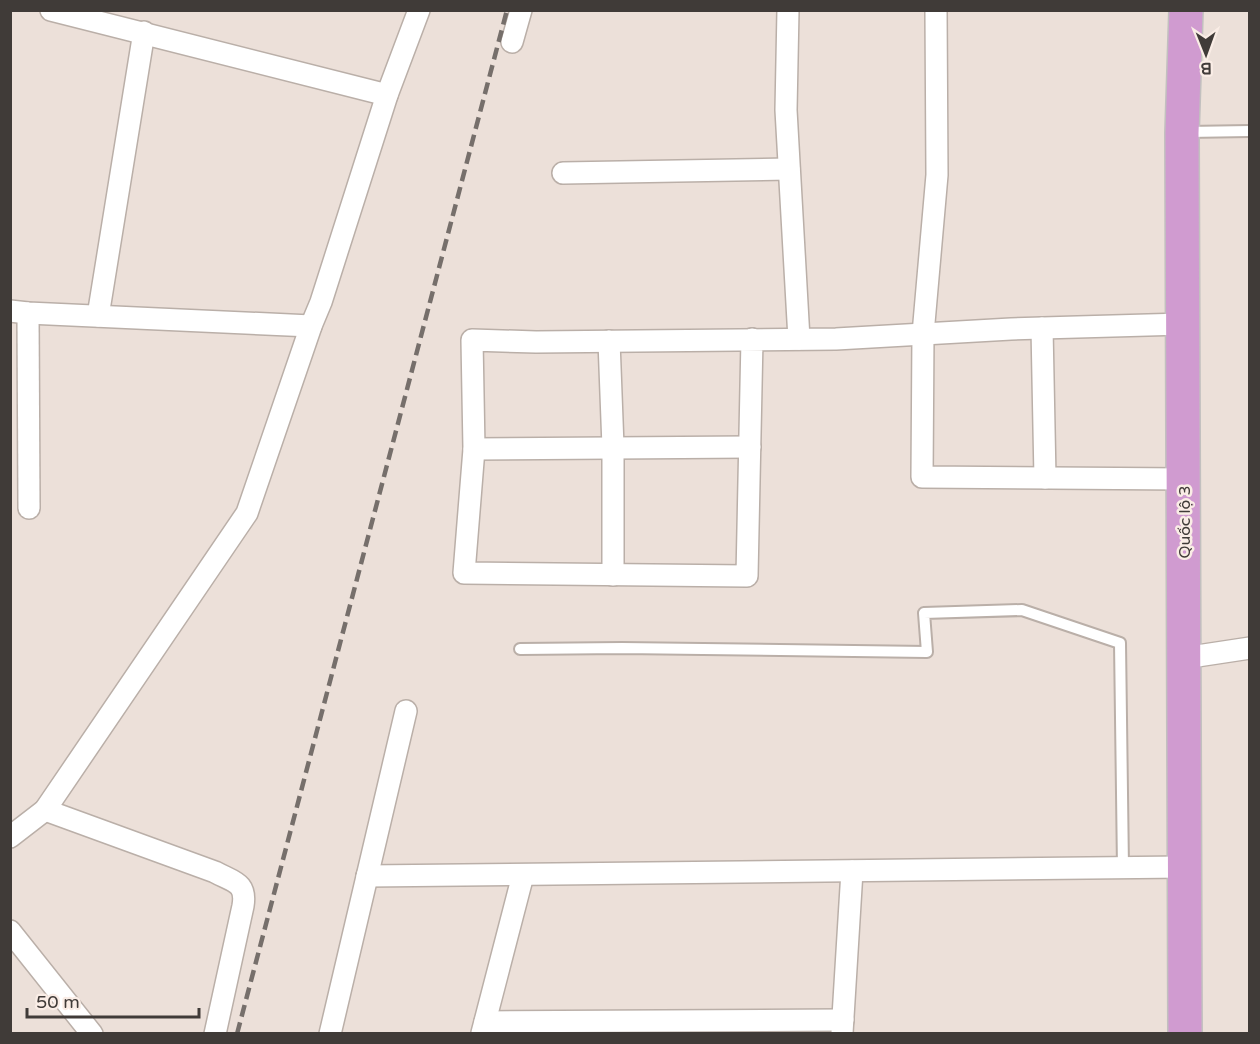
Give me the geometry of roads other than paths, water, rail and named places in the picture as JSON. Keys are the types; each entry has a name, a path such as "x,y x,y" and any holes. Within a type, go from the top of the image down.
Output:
{"highway":[{"name":"Quốc lộ 3","path":"1185,1034 1182,133 1186,10"}],"street":[{"path":"51,10 109,17 144,32 387,95"},
{"path":"10,837 45,810 247,513 310,326 321,302 387,95 419,10"},
{"path":"512,42 521,10"},
{"path":"788,10 786,110 799,339"},
{"path":"936,10 937,175 923,334 922,477 1184,479"},
{"path":"98,316 144,32"},
{"path":"563,173 789,169"},
{"path":"29,508 19,312 310,326"},
{"path":"752,339 747,576 464,573 474,449 472,340 609,341 752,339 799,339 1183,324"},
{"path":"1042,328 1045,478"},
{"path":"609,341 613,447 613,575"},
{"path":"474,449 750,447"},
{"path":"1184,658 1250,648"},
{"path":"330,1034 406,711"},
{"path":"45,810 215,872 240,885 245,895 215,1034"},
{"path":"367,876 1185,867"},
{"path":"523,875 483,1028 843,1027 852,871"},
{"path":"10,931 92,1034"}],"lane":[{"path":"1182,133 1250,131"},
{"path":"520,649 927,652 924,613 1022,610 1120,643 1123,868"}],"railway":[{"path":"237,1034 507,10"}]}
